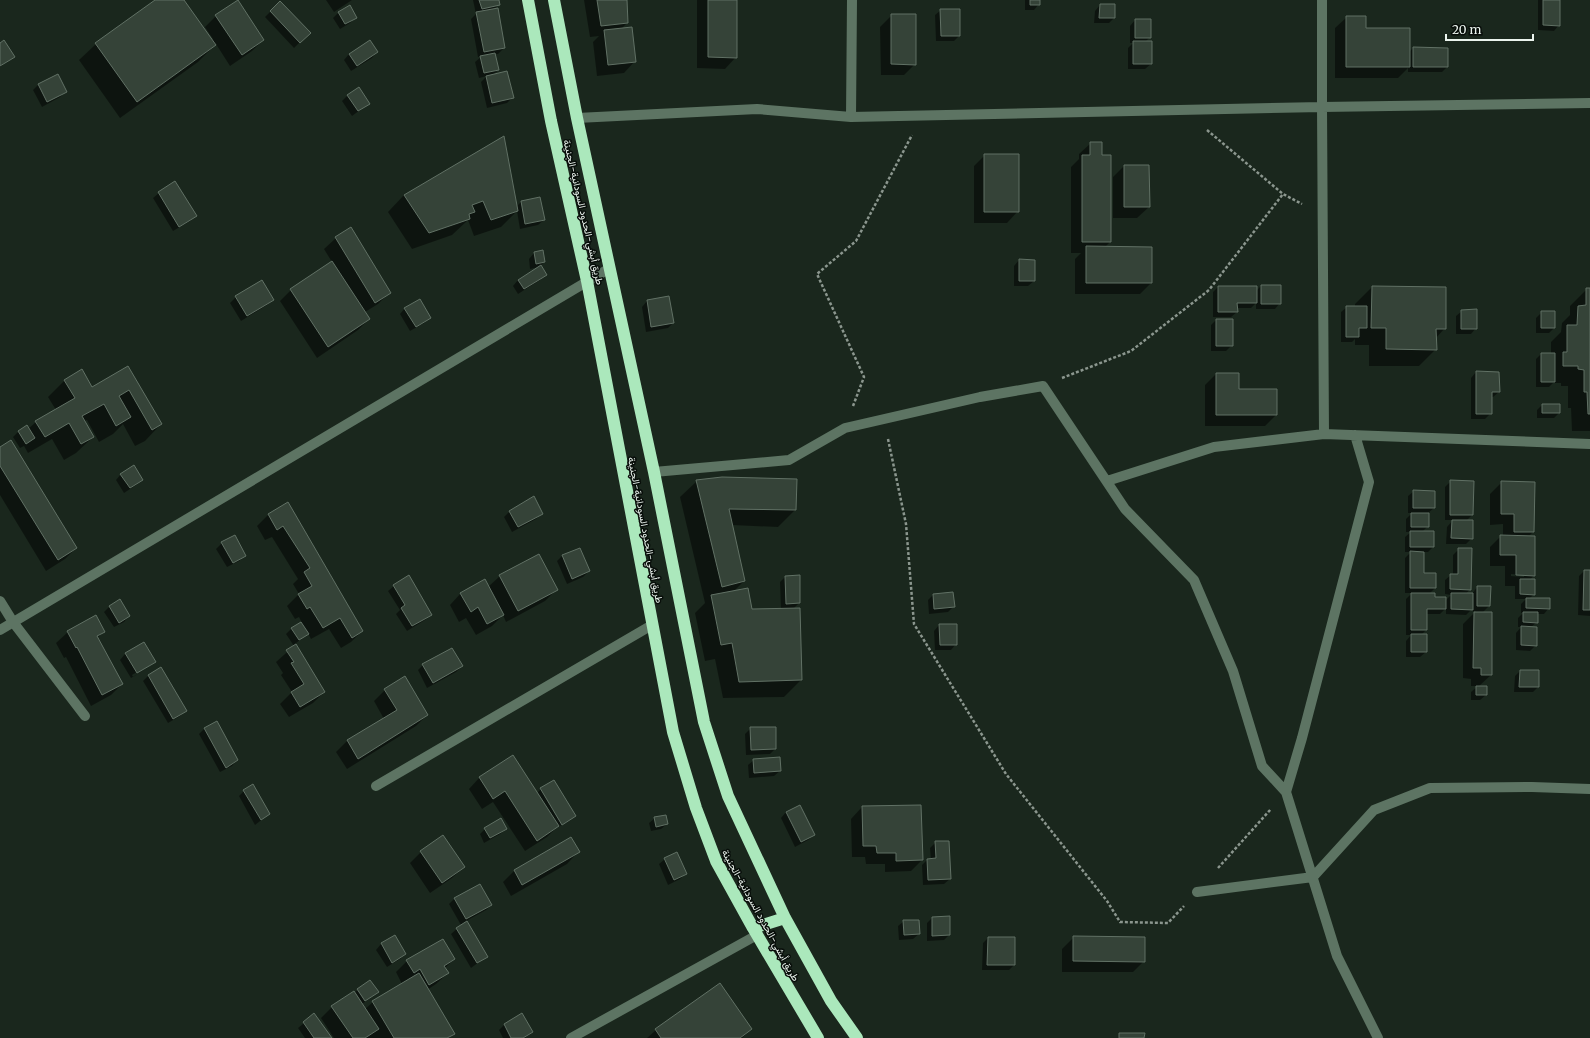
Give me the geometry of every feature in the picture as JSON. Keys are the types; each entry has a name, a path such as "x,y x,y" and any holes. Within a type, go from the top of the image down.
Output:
{"highway":[{"name":"طريق أبشي-الحدود السودانية-الجنينة","path":"528,0 551,121 588,281 673,732 696,808 716,861 818,1038"},
{"path":"554,0 577,118 654,472 704,722 728,796 785,918 831,1001 857,1038"},
{"path":"755,931 785,918"}],"street":[{"path":"851,117 852,0"},
{"path":"1322,0 1324,434"},
{"path":"577,118 757,109 851,117 1590,102"},
{"path":"0,630 610,268"},
{"path":"654,472 789,460 845,428 980,397 1043,386 1125,509 1194,580 1233,671 1262,766 1286,792 1338,956 1378,1038"},
{"path":"1107,481 1214,447 1324,434 1590,444"},
{"path":"1286,792 1302,738 1369,482 1355,436"},
{"path":"0,601 13,622 85,716"},
{"path":"376,786 652,625"},
{"path":"1197,892 1313,877 1374,810 1430,788 1532,787 1590,789"},
{"path":"571,1038 755,931"}],"path":[{"path":"1184,110 1283,194 1322,216"},
{"path":"845,428 864,377 817,274 856,241 923,115"},
{"path":"1043,386 1131,350 1209,290 1283,194"},
{"path":"884,419 906,524 914,624 1006,774 1108,901 1120,922 1168,923 1286,792"}],"building":[{"path":"155,0 184,0 216,45 137,102 95,43"},
{"path":"238,0 264,40 242,55 215,15"},
{"path":"479,0 499,0 500,5 482,9"},
{"path":"597,0 627,0 628,23 601,26"},
{"path":"708,0 737,0 737,58 708,57"},
{"path":"1030,0 1040,0 1040,5 1030,5"},
{"path":"1543,0 1560,0 1560,26 1543,25"},
{"path":"280,1 311,33 300,43 270,11"},
{"path":"1100,4 1115,4 1115,18 1099,18"},
{"path":"350,5 357,18 345,24 338,12"},
{"path":"498,8 505,48 484,52 476,12"},
{"path":"940,9 960,9 960,36 941,36"},
{"path":"891,14 916,14 916,65 891,64"},
{"path":"1346,16 1366,16 1366,28 1410,28 1410,67 1346,67"},
{"path":"1135,19 1151,19 1151,38 1135,38"},
{"path":"632,27 636,62 608,65 604,30"},
{"path":"4,40 15,57 0,66 0,43"},
{"path":"370,40 378,52 357,66 349,54"},
{"path":"1133,41 1152,41 1152,64 1133,64"},
{"path":"1413,47 1448,48 1448,67 1413,67"},
{"path":"495,53 499,70 484,73 480,56"},
{"path":"507,71 514,98 492,103 486,76"},
{"path":"58,74 67,92 47,102 38,84"},
{"path":"359,87 370,104 358,111 347,95"},
{"path":"504,136 518,211 491,220 483,201 472,205 475,212 469,214 470,219 429,233 404,195"},
{"path":"1090,142 1102,142 1102,155 1111,155 1111,242 1082,242 1082,155 1090,155"},
{"path":"984,154 1019,154 1019,212 984,212"},
{"path":"1124,165 1149,165 1150,207 1124,207"},
{"path":"175,181 197,216 179,227 158,192"},
{"path":"540,197 545,220 525,224 521,201"},
{"path":"351,227 391,293 375,303 335,237"},
{"path":"1086,246 1152,247 1152,283 1086,283"},
{"path":"543,250 545,262 536,264 534,252"},
{"path":"1019,259 1035,260 1035,281 1019,281"},
{"path":"332,261 370,319 328,347 290,289"},
{"path":"541,265 547,275 524,289 518,280"},
{"path":"262,280 274,300 247,316 235,296"},
{"path":"1261,285 1281,285 1281,304 1261,304"},
{"path":"1218,286 1257,286 1257,303 1237,303 1238,312 1218,312"},
{"path":"1372,286 1446,287 1446,329 1436,329 1437,350 1386,349 1386,328 1371,328"},
{"path":"1586,288 1590,288 1590,414 1588,414 1587,392 1584,392 1584,370 1578,369 1578,366 1563,366 1563,352 1567,352 1567,325 1577,325 1578,306 1586,305"},
{"path":"669,296 674,323 651,327 647,300"},
{"path":"420,299 431,318 416,327 404,308"},
{"path":"1346,306 1367,306 1367,328 1359,328 1359,337 1346,337"},
{"path":"1477,309 1477,329 1461,329 1461,310"},
{"path":"1541,311 1555,311 1555,328 1541,328"},
{"path":"1216,319 1233,319 1233,346 1216,346"},
{"path":"1541,353 1555,353 1555,382 1541,382"},
{"path":"128,366 162,424 152,430 129,390 119,396 131,417 116,426 104,404 82,416 94,437 81,444 69,423 45,437 35,421 75,398 64,380 82,369 92,387"},
{"path":"1476,371 1499,372 1500,392 1492,392 1492,414 1476,414"},
{"path":"1216,373 1239,373 1239,389 1277,389 1277,415 1216,415"},
{"path":"1542,404 1560,404 1560,413 1542,413"},
{"path":"27,425 35,438 26,444 18,431"},
{"path":"11,440 77,548 58,560 0,466 0,447"},
{"path":"134,465 143,480 130,488 120,474"},
{"path":"722,477 797,479 796,510 729,509 745,581 722,587 696,480"},
{"path":"1450,480 1474,481 1473,515 1450,515"},
{"path":"1501,481 1535,482 1534,532 1514,532 1514,514 1501,514"},
{"path":"1413,490 1435,491 1435,508 1413,508"},
{"path":"534,496 543,514 518,527 509,511"},
{"path":"288,502 363,631 352,638 340,618 323,628 310,607 307,609 298,594 312,586 304,572 310,568 283,526 277,530 268,514"},
{"path":"1411,513 1429,513 1429,527 1411,527"},
{"path":"1452,520 1473,520 1473,539 1451,538"},
{"path":"1410,531 1434,531 1434,547 1410,547"},
{"path":"235,535 246,556 233,563 221,542"},
{"path":"1500,535 1535,536 1535,576 1516,575 1516,555 1500,555"},
{"path":"580,548 590,571 572,579 562,555"},
{"path":"1458,548 1472,548 1471,590 1450,589 1450,574 1458,574"},
{"path":"1410,551 1424,552 1424,573 1436,573 1436,588 1410,588"},
{"path":"539,554 558,590 518,611 499,575"},
{"path":"1584,570 1590,570 1590,610 1583,610"},
{"path":"409,575 432,615 412,626 401,608 405,605 393,585"},
{"path":"800,575 800,603 786,604 785,576"},
{"path":"485,579 504,615 487,624 478,607 471,612 460,593"},
{"path":"1520,579 1535,579 1535,595 1520,594"},
{"path":"1477,586 1491,586 1490,606 1477,606"},
{"path":"748,588 752,609 800,608 802,680 739,682 732,643 721,645 711,595"},
{"path":"953,592 955,607 934,609 933,594"},
{"path":"1411,593 1435,593 1435,597 1446,597 1446,609 1427,609 1427,630 1411,630"},
{"path":"1451,593 1473,593 1473,610 1451,609"},
{"path":"1526,598 1550,598 1550,609 1526,608"},
{"path":"120,599 130,616 119,623 109,606"},
{"path":"1474,612 1492,612 1492,675 1481,675 1481,668 1473,668"},
{"path":"1523,612 1538,612 1538,623 1523,622"},
{"path":"96,615 105,632 97,636 123,684 102,695 67,631"},
{"path":"301,622 309,634 299,640 291,628"},
{"path":"939,624 957,624 957,645 940,645"},
{"path":"1521,626 1537,627 1537,646 1521,645"},
{"path":"1411,634 1427,634 1427,652 1411,652"},
{"path":"144,642 156,662 137,673 125,653"},
{"path":"296,644 325,692 300,707 291,692 304,684 291,663 294,662 286,650"},
{"path":"452,648 463,666 433,683 422,664"},
{"path":"161,667 187,711 173,719 148,675"},
{"path":"1520,670 1539,670 1539,687 1519,687"},
{"path":"405,676 428,715 358,759 347,740 397,710 384,689"},
{"path":"1476,686 1487,686 1487,695 1476,695"},
{"path":"217,721 238,760 226,768 204,728"},
{"path":"750,727 776,727 776,749 751,750"},
{"path":"513,755 559,826 537,841 505,791 493,799 479,777"},
{"path":"780,757 781,771 754,773 753,759"},
{"path":"554,780 576,816 562,825 540,788"},
{"path":"253,784 270,814 261,820 243,790"},
{"path":"800,805 815,835 801,842 786,812"},
{"path":"921,805 923,860 896,861 896,853 877,853 876,846 863,846 862,806"},
{"path":"666,815 668,824 656,827 654,817"},
{"path":"501,818 507,829 490,838 484,828"},
{"path":"443,835 465,867 442,883 420,851"},
{"path":"571,837 580,852 522,885 514,870"},
{"path":"935,841 949,841 951,879 928,880 927,859 936,858"},
{"path":"677,852 687,874 674,880 664,858"},
{"path":"480,884 492,905 466,919 454,898"},
{"path":"950,916 950,935 932,936 932,917"},
{"path":"903,920 919,920 920,934 904,935"},
{"path":"467,921 488,957 477,963 456,928"},
{"path":"395,935 406,954 392,963 381,943"},
{"path":"1073,936 1145,937 1145,962 1073,961"},
{"path":"988,937 1015,937 1015,965 987,965"},
{"path":"443,939 455,959 444,966 449,973 429,985 420,969 414,973 406,960"},
{"path":"419,973 455,1034 447,1038 394,1038 372,1001"},
{"path":"370,980 379,992 365,1001 357,989"},
{"path":"720,983 752,1029 740,1038 661,1038 655,1029"},
{"path":"354,991 379,1029 365,1038 353,1038 331,1006"},
{"path":"314,1013 332,1038 314,1038 303,1022"},
{"path":"522,1013 533,1032 523,1038 511,1038 504,1024"},
{"path":"1119,1033 1145,1033 1144,1038 1119,1038"}]}
